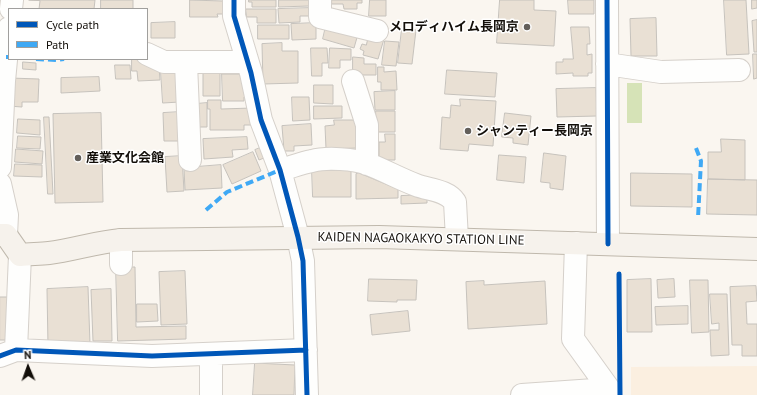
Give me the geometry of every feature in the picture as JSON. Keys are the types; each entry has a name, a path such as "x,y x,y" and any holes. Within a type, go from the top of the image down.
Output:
{"main road":[{"path":"3,235 20,255"},
{"name":"KAIDEN NAGAOKAKYO STATION LINE","path":"20,255 49,253 84,247 103,241 298,237 457,239 757,249"}],"street":[{"path":"234,0 234,16 251,73 261,120 280,170 298,237 302,261 307,395"},
{"path":"320,0 320,17 377,31"},
{"path":"607,0 608,244"},
{"path":"0,167 4,81 8,39"},
{"path":"148,54 164,62 247,62"},
{"path":"186,63 190,160"},
{"path":"607,64 662,72 739,70"},
{"path":"353,81 368,125 367,164"},
{"path":"280,170 314,160 341,160 367,164 396,178 452,197 455,202 457,239"},
{"path":"0,184 7,215 3,235"},
{"path":"121,240 121,264"},
{"path":"576,243 573,339 609,392"},
{"path":"20,255 8,353 128,356 211,355 306,350"},
{"path":"211,355 211,395"},
{"path":"522,395 609,392"}],"shaded area":[{"path":"757,366 757,395 631,395 631,367"}],"green space":[{"path":"627,83 642,83 642,123 627,123"}],"building":[{"path":"29,0 95,0 94,8 39,8 40,1"},
{"path":"101,0 133,0 133,8 101,8"},
{"path":"190,0 223,1 223,14 217,14 218,17 190,17"},
{"path":"249,0 276,0 276,7 252,7 252,2 249,2"},
{"path":"279,0 309,0 309,6 279,7"},
{"path":"332,0 362,0 362,3 357,3 357,9 344,9 343,4 332,4"},
{"path":"370,0 386,0 386,16 369,16"},
{"name":"メロディハイム長岡京","path":"500,0 534,0 534,10 556,11 554,46 497,43"},
{"path":"568,0 594,0 594,14 569,14"},
{"path":"724,0 746,0 749,54 727,55"},
{"path":"752,0 757,0 757,8 752,9"},
{"path":"311,8 311,16 300,16 300,22 279,23 278,9"},
{"path":"246,9 276,9 276,23 257,23 257,17 247,17"},
{"path":"656,18 657,56 631,56 630,19"},
{"path":"757,20 757,52 754,52 752,21"},
{"path":"175,22 175,38 151,38 151,23"},
{"path":"316,23 316,39 292,40 291,24"},
{"path":"258,25 289,25 289,39 258,39"},
{"path":"326,26 358,34 354,48 323,39"},
{"path":"571,27 589,27 590,44 587,44 587,55 592,54 592,73 588,73 588,76 573,76 573,73 556,74 556,62 563,62 563,59 573,59"},
{"path":"402,29 416,30 412,64 398,63"},
{"path":"369,35 384,39 378,59 363,55 364,51 360,49 362,44 366,45"},
{"path":"385,41 399,42 396,66 382,65"},
{"path":"282,43 282,51 298,51 298,83 263,84 262,44"},
{"path":"311,48 327,48 328,63 322,63 322,76 312,76"},
{"path":"330,48 351,49 351,60 340,60 340,68 329,68"},
{"path":"753,54 757,54 757,78 754,79"},
{"path":"353,57 364,58 364,64 376,64 376,75 353,75"},
{"path":"132,60 146,60 159,66 160,80 138,81 137,71 132,71"},
{"path":"23,62 36,63 36,70 23,69"},
{"path":"115,65 130,65 131,79 116,79"},
{"path":"378,67 384,67 384,72 396,71 397,90 381,90 381,82 378,82"},
{"path":"447,70 497,73 495,97 445,94"},
{"path":"161,72 176,72 180,102 163,103"},
{"path":"220,72 220,96 203,96 203,73"},
{"path":"222,74 244,74 249,97 244,97 244,101 223,101"},
{"path":"99,77 100,91 61,93 61,78"},
{"path":"10,78 39,79 38,102 22,102 22,107 8,106"},
{"path":"314,85 333,85 333,104 314,103"},
{"path":"596,88 597,116 557,117 556,89"},
{"path":"395,91 395,110 375,110 374,92"},
{"path":"292,97 309,97 310,120 293,121"},
{"name":"シャンティー長岡京","path":"460,99 496,101 493,146 469,144 468,151 440,149 442,117 450,118 451,105 460,106"},
{"path":"208,100 221,100 221,109 252,108 252,125 244,125 244,130 210,130 210,109 208,109"},
{"path":"207,103 207,127 197,127 196,104"},
{"path":"314,106 342,106 342,118 314,119"},
{"path":"376,111 395,111 395,132 376,132"},
{"path":"180,112 181,141 164,141 163,113"},
{"name":"産業文化会館","path":"101,113 103,202 55,203 53,114"},
{"path":"505,113 531,116 528,145 513,143 513,138 502,137"},
{"path":"44,117 49,117 53,194 48,194"},
{"path":"18,119 40,120 40,135 17,133"},
{"path":"334,120 357,120 358,148 326,149 325,126 334,125"},
{"path":"311,124 312,145 294,146 294,151 284,151 282,126"},
{"path":"385,134 395,134 395,160 379,160 379,142 385,142"},
{"path":"18,136 41,137 40,149 17,148"},
{"path":"247,137 248,149 232,150 233,157 204,159 203,139"},
{"path":"721,139 745,140 745,180 708,179 708,152 721,152"},
{"path":"265,146 269,156 259,160 255,150"},
{"path":"16,149 43,151 42,164 15,162"},
{"path":"253,152 261,171 232,184 223,165"},
{"path":"544,153 566,156 563,190 550,188 550,183 541,182"},
{"path":"499,155 526,157 524,183 497,180"},
{"path":"182,156 184,191 167,192 165,157"},
{"path":"15,164 42,165 42,177 14,176"},
{"path":"221,165 222,188 185,190 184,168"},
{"path":"312,170 351,170 351,197 313,197"},
{"path":"359,173 398,189 398,198 356,199 356,174"},
{"path":"631,173 692,174 692,207 631,206"},
{"path":"708,179 757,180 757,215 707,214"},
{"path":"427,195 427,203 401,204 401,196"},
{"path":"116,267 135,267 136,327 186,326 186,339 118,341"},
{"path":"185,271 187,324 161,325 159,272"},
{"path":"369,279 417,280 416,300 397,300 397,302 368,301"},
{"path":"651,279 652,332 627,332 627,280"},
{"path":"674,279 675,297 658,298 657,280"},
{"path":"690,280 708,280 709,332 692,333"},
{"path":"484,281 484,285 545,281 547,324 468,329 466,282"},
{"path":"756,286 757,301 746,302 747,324 757,324 757,356 742,356 742,345 732,345 730,287"},
{"path":"88,287 90,344 48,346 47,289"},
{"path":"111,289 112,341 93,341 91,290"},
{"path":"710,294 727,294 729,355 711,356 710,330 719,330 719,323 712,324"},
{"path":"0,297 8,297 9,340 0,340"},
{"path":"137,304 157,304 158,321 137,322"},
{"path":"688,306 688,324 656,325 655,307"},
{"path":"408,311 410,331 372,335 370,315"},
{"path":"255,363 295,365 294,395 253,395"}],"marked path":[{"path":"696,148 701,161 698,218"},
{"path":"206,210 227,192 280,170"}],"cycle path":[{"path":"234,0 234,16 251,73 261,120 280,170 303,261 307,395"},
{"path":"607,0 608,244"},
{"path":"619,274 620,395"},
{"path":"0,356 16,350 152,356 306,350"}],"place":[{"name":"メロディハイム長岡京","path":"527,27"},
{"name":"シャンティー長岡京","path":"468,131"},
{"name":"産業文化会館","path":"78,158"}]}
